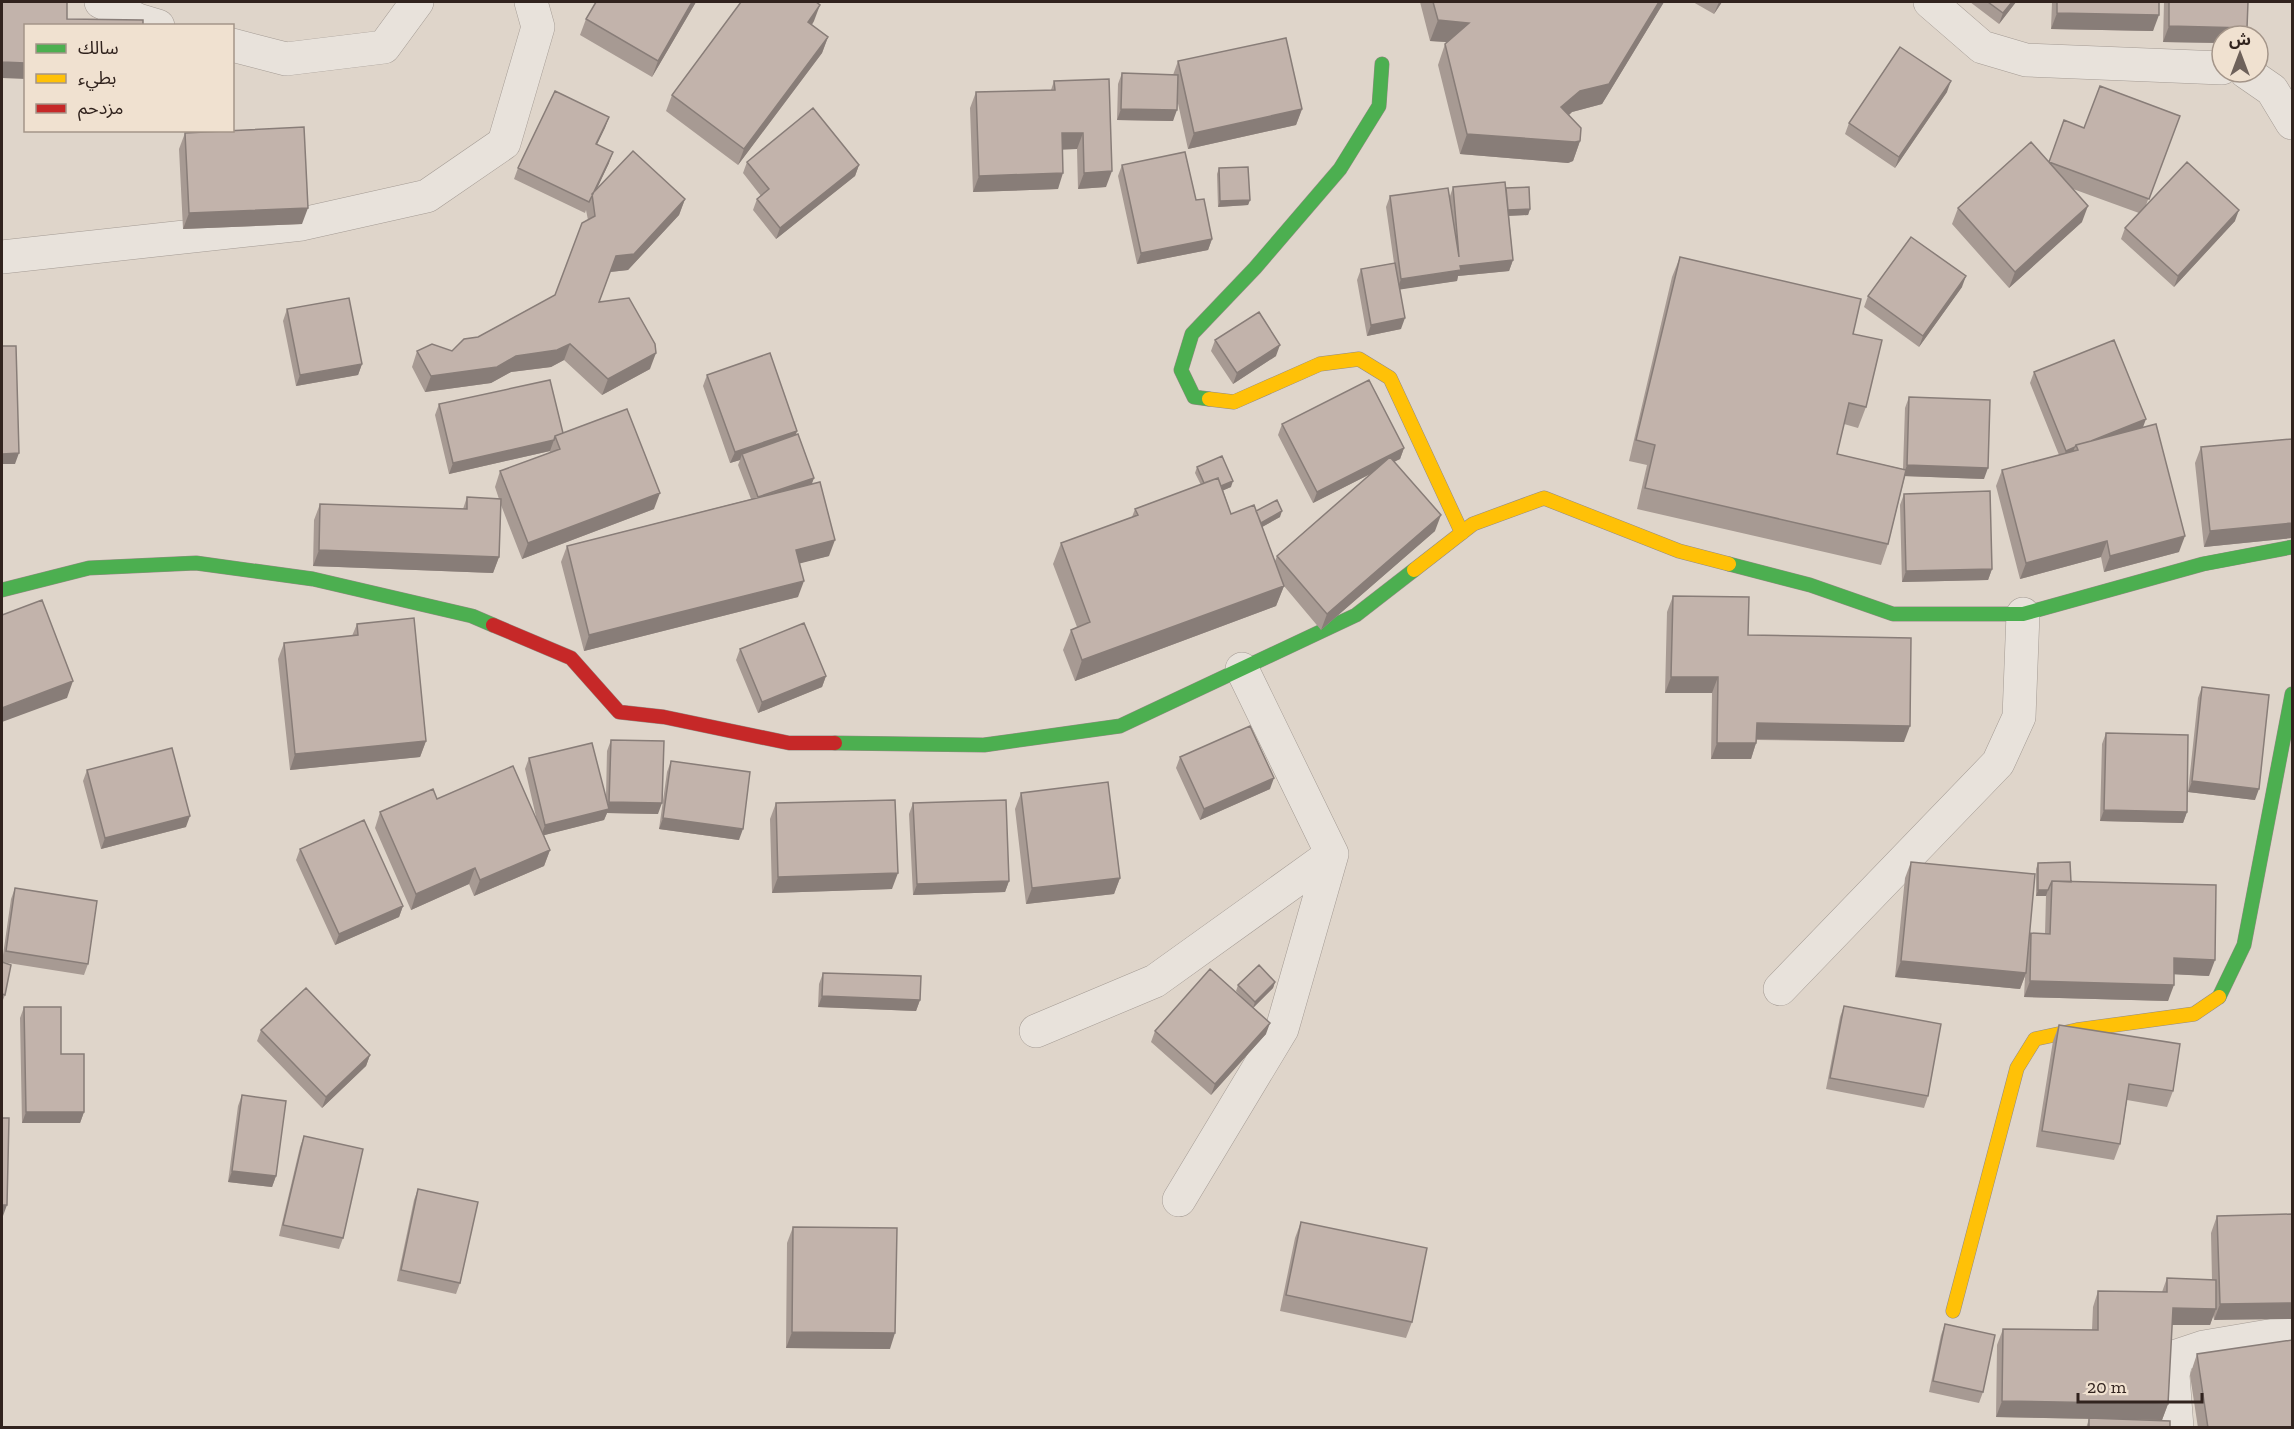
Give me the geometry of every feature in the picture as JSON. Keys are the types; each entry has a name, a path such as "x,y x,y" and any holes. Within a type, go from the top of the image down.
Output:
{"street":[{"path":"101,2 151,24"},
{"path":"234,46 286,59 384,47 417,2"},
{"path":"2,257 302,224 427,196 504,143 538,27 531,2"},
{"path":"1930,2 1982,47 2026,60 2210,68"},
{"path":"1382,64 1379,106 1340,169 1256,268 1192,334 1181,370 1194,397 1234,402 1320,364 1359,359 1390,378 1462,533"},
{"path":"2263,84 2272,90 2292,123"},
{"path":"2,590 89,568 196,563 313,579 472,616 571,658 619,712 664,717 789,743 984,745 1120,726 1356,615 1473,525 1544,498 1679,551 1810,585 1893,614 2023,614 2203,564 2292,547"},
{"path":"1780,989 1998,763 2019,717 2023,614"},
{"path":"1179,1200 1282,1029 1332,854 1242,669"},
{"path":"1953,1311 2018,1068 2035,1039 2077,1030 2194,1014 2220,996 2244,945 2292,694"},
{"path":"1036,1031 1155,981 1332,854"},
{"path":"2177,1428 2173,1375 2177,1356 2204,1347 2292,1332"}],"building":[{"path":"2,2 67,2 67,19 143,20 143,24 24,24 24,63 2,62"},
{"path":"596,2 692,2 658,61 586,19"},
{"path":"741,2 816,2 820,5 808,22 828,37 744,149 672,95"},
{"path":"1433,2 1659,2 1609,84 1580,91 1561,107 1581,128 1580,141 1575,142 1467,134 1445,44 1469,23 1438,20"},
{"path":"1988,2 2012,2 2003,13"},
{"path":"2057,2 2159,2 2159,15 2057,13"},
{"path":"2169,2 2248,2 2247,24 2210,24 2210,27 2169,26"},
{"path":"1286,38 1302,109 1194,133 1178,61"},
{"path":"1900,47 1951,81 1899,157 1849,123"},
{"path":"1122,73 1178,75 1177,110 1121,109"},
{"path":"1109,79 1112,171 1084,173 1083,133 1062,133 1063,173 979,176 976,92 1055,90 1054,81"},
{"path":"2100,86 2180,116 2149,199 2049,162 2064,120 2084,128"},
{"path":"555,91 609,117 596,144 613,152 589,202 518,168"},
{"path":"813,108 859,165 780,228 757,199 769,189 747,162"},
{"path":"304,127 308,208 189,213 185,133"},
{"path":"2031,142 2088,206 2015,272 1958,208"},
{"path":"633,151 685,199 634,254 616,256 599,302 629,298 655,344 656,353 608,379 570,344 557,350 516,356 497,367 431,376 417,351 432,344 452,351 464,339 478,337 555,295 582,223 595,216 592,194"},
{"path":"1185,152 1196,200 1204,199 1212,239 1141,253 1122,165"},
{"path":"2187,162 2239,210 2178,276 2125,228"},
{"path":"1248,167 1250,200 1220,201 1219,168"},
{"path":"1505,182 1513,260 1460,266 1461,270 1401,279 1390,196 1448,188 1459,257 1453,187"},
{"path":"1529,187 1530,209 1508,210 1506,188"},
{"path":"1911,237 1966,276 1923,336 1868,296"},
{"path":"1680,257 1861,299 1853,334 1882,340 1866,407 1849,403 1837,454 1906,470 1888,544 1645,488 1655,445 1636,440"},
{"path":"1395,263 1405,318 1371,325 1361,269"},
{"path":"349,298 362,364 300,375 287,309"},
{"path":"1259,312 1280,345 1237,373 1215,340"},
{"path":"2114,340 2146,419 2076,445 2066,451 2034,372"},
{"path":"2,346 16,346 19,453 2,454"},
{"path":"770,353 797,431 735,452 707,375"},
{"path":"550,380 563,433 555,436 554,440 453,463 439,404"},
{"path":"1369,380 1404,448 1317,492 1282,424"},
{"path":"1909,397 1990,400 1988,468 1907,465"},
{"path":"627,409 660,493 528,543 500,471 560,449 555,436"},
{"path":"2156,424 2185,536 2110,556 2107,541 2026,563 2002,470 2078,450 2076,445"},
{"path":"798,434 814,478 758,497 742,454"},
{"path":"2292,439 2292,523 2210,531 2201,447"},
{"path":"1222,456 1233,481 1221,486 1218,478 1204,483 1197,467"},
{"path":"1390,457 1441,515 1327,614 1277,556"},
{"path":"1218,478 1231,514 1254,505 1284,586 1082,660 1071,630 1090,622 1061,543 1138,515 1135,509"},
{"path":"820,482 835,540 796,550 804,581 589,635 567,546"},
{"path":"1990,491 1992,569 1906,571 1904,494"},
{"path":"467,497 501,499 499,557 319,550 320,504 467,509"},
{"path":"1277,500 1282,511 1261,523 1256,511"},
{"path":"1673,596 1749,597 1748,635 1911,638 1910,726 1757,723 1756,743 1717,743 1718,677 1671,677"},
{"path":"42,600 73,681 2,708 2,615"},
{"path":"414,618 426,741 295,754 284,643 358,635 357,624"},
{"path":"804,623 826,676 762,702 740,649"},
{"path":"2202,687 2269,695 2259,789 2192,781"},
{"path":"1250,726 1274,778 1204,809 1180,757"},
{"path":"2106,733 2188,735 2187,812 2104,810"},
{"path":"611,740 664,741 662,803 609,802"},
{"path":"592,743 609,809 545,825 529,758"},
{"path":"172,748 190,816 105,838 87,770"},
{"path":"671,761 750,772 743,829 663,818"},
{"path":"513,766 550,850 480,880 475,868 416,894 380,812 433,789 437,799"},
{"path":"1108,782 1120,878 1032,888 1021,793"},
{"path":"895,800 898,873 778,877 776,803"},
{"path":"1006,800 1009,881 917,884 913,803"},
{"path":"364,820 403,906 339,934 300,849"},
{"path":"1911,862 2035,874 2026,973 1901,961"},
{"path":"2070,862 2071,882 2052,881 2048,890 2038,890 2038,863"},
{"path":"2052,881 2216,885 2215,960 2174,958 2174,985 2030,981 2031,933 2050,934"},
{"path":"15,888 97,901 88,964 6,951"},
{"path":"2,962 11,965 5,995 2,994"},
{"path":"1259,965 1275,982 1255,1002 1238,985"},
{"path":"1210,969 1270,1023 1215,1084 1155,1031"},
{"path":"823,973 921,976 920,1000 822,996"},
{"path":"306,988 370,1055 326,1097 261,1030"},
{"path":"1844,1006 1941,1024 1928,1096 1830,1078"},
{"path":"24,1007 61,1007 61,1054 84,1054 84,1112 26,1112"},
{"path":"2059,1025 2180,1044 2173,1091 2129,1084 2120,1144 2042,1131"},
{"path":"242,1095 286,1101 276,1176 232,1171"},
{"path":"2,1118 9,1118 7,1205 2,1205"},
{"path":"304,1136 363,1149 343,1238 283,1225"},
{"path":"418,1189 478,1202 460,1283 401,1270"},
{"path":"2292,1214 2292,1303 2220,1304 2217,1216"},
{"path":"1301,1222 1427,1248 1412,1322 1286,1295"},
{"path":"793,1227 897,1228 895,1333 792,1332"},
{"path":"2167,1278 2216,1280 2216,1309 2173,1308 2168,1404 2002,1401 2003,1329 2098,1330 2098,1291 2167,1292"},
{"path":"1945,1324 1995,1335 1983,1392 1933,1381"},
{"path":"2292,1340 2292,1428 2208,1428 2197,1354"},
{"path":"2089,1418 2170,1421 2170,1428 2089,1428"}],"traffic: fast":[{"path":"1209,399 1194,397 1181,370 1192,334 1255,268 1340,169 1379,106 1382,64"},
{"path":"1729,564 1810,585 1893,614 2023,614 2203,564 2292,547"},
{"path":"2,590 89,568 196,563 313,579 472,616 493,625"},
{"path":"835,743 984,745 1120,726 1356,615 1414,570"},
{"path":"2219,997 2244,945 2292,694"}],"traffic: slow":[{"path":"1209,399 1234,402 1320,364 1359,359 1390,378 1462,533"},
{"path":"1414,570 1473,524 1544,498 1679,551 1729,564"},
{"path":"1953,1311 2017,1068 2035,1039 2077,1030 2194,1014 2219,997"}],"traffic: jam":[{"path":"493,625 571,658 619,712 664,717 789,743 835,743"}]}
